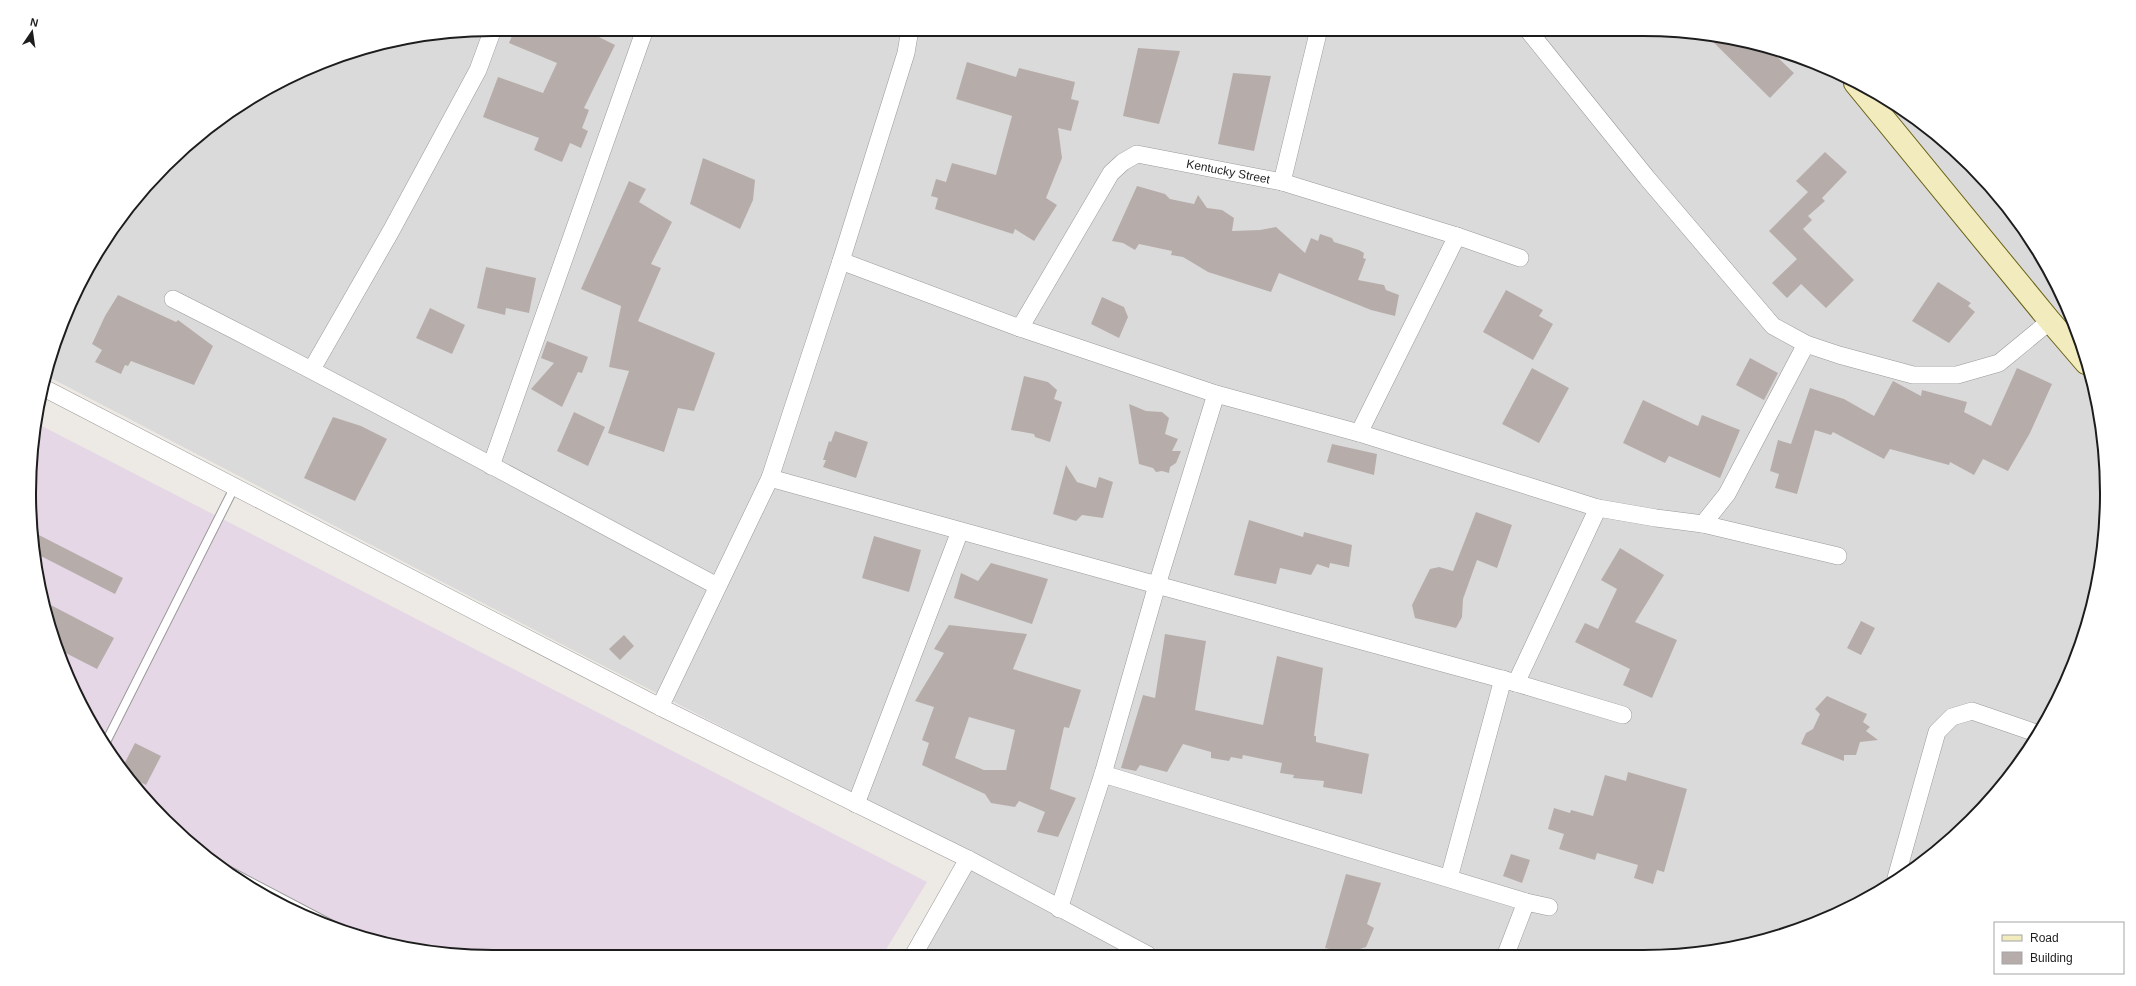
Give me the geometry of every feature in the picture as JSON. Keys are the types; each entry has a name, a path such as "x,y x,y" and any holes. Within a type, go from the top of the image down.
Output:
{"street":[{"path":"312,369 391,231 471,84 491,36"},
{"path":"491,466 643,36"},
{"path":"660,707 770,478 841,261 906,53 909,36"},
{"path":"1282,182 1317,36"},
{"path":"1533,36 1647,178 1773,326 1806,344 1839,355 1913,374 1958,375 1999,363 2050,321"},
{"path":"1862,92 2050,321 2077,349"},
{"name":"Kentucky Street","path":"1020,328 1111,173 1124,162 1138,154 1282,182 1457,236 1520,258"},
{"path":"1359,433 1457,236"},
{"path":"841,261 1020,328 1216,394 1359,433 1598,508 1703,524 1838,556"},
{"path":"173,299 312,369 717,586"},
{"path":"1703,524 1727,494 1806,344"},
{"path":"48,390 660,707 968,859 1059,909 1138,950"},
{"path":"1059,909 1103,774 1157,585 1216,394"},
{"path":"770,478 1510,681 1623,715"},
{"path":"1449,878 1510,681 1598,508"},
{"path":"856,804 960,531"},
{"path":"1898,873 1937,732 1952,717 1972,711 2033,732"},
{"path":"1103,774 1526,902 1549,907"},
{"path":"916,950 968,859"},
{"path":"1508,950 1526,902"}],"lane":[{"path":"108,739 235,486"}],"shaded area":[{"path":"1643,36 1703,40 1732,45 1790,60 1845,83 1872,97 1921,130 1944,149 1987,192 2023,239 2053,291 2076,346 2091,404 2096,433 2100,493 2099,523 2096,553 2084,611 2076,640 2053,695 2039,722 2006,771 1987,794 1944,837 1921,856 1872,889 1845,903 1790,926 1732,941 1703,946 1643,950 1157,950 592,660 51,378 60,346 83,291 97,264 130,215 149,192 192,149 215,130 264,97 291,83 346,60 404,45 463,37"},
{"path":"41,426 927,882 886,950 463,949 433,946 375,934 346,926 291,903 264,889 239,873 192,837 149,794 130,771 97,722 83,695 60,640 45,582 40,553 36,493 37,463"},
{"path":"968,859 1136,950 915,950"}],"building":[{"path":"512,36 597,36 615,45 584,108 589,110 582,128 588,131 581,148 570,143 562,162 534,150 539,138 483,117 498,77 543,93 557,63 509,43"},
{"path":"1713,42 1777,56 1794,73 1770,98"},
{"path":"1138,48 1180,51 1159,124 1123,116"},
{"path":"967,62 1016,77 1019,68 1075,82 1071,99 1079,101 1071,131 1058,128 1062,158 1046,198 1057,205 1034,241 1015,229 1013,234 935,209 938,198 931,196 936,179 946,182 952,163 996,175 1012,116 956,99"},
{"path":"1233,73 1271,76 1254,151 1218,144"},
{"path":"1825,152 1847,172 1822,198 1825,201 1808,216 1812,220 1803,229 1854,280 1826,308 1801,284 1787,298 1772,283 1797,259 1769,231 1808,192 1796,181"},
{"path":"703,158 755,180 753,200 740,229 690,204"},
{"path":"629,181 646,189 639,202 672,222 651,264 661,268 638,321 715,353 694,411 678,408 664,452 608,433 629,371 609,367 621,306 581,289"},
{"path":"1137,186 1165,194 1170,199 1194,204 1198,195 1207,208 1222,210 1234,218 1232,231 1260,230 1276,227 1305,253 1311,238 1318,241 1320,234 1332,238 1334,242 1359,250 1364,253 1363,258 1366,259 1358,280 1384,285 1386,290 1399,295 1395,316 1371,310 1279,273 1271,292 1208,272 1183,257 1171,255 1172,251 1139,244 1135,250 1123,243 1112,241"},
{"path":"486,267 536,278 529,313 506,308 505,315 477,308"},
{"path":"1938,282 1971,303 1968,306 1975,312 1949,343 1912,321"},
{"path":"1506,290 1543,310 1539,316 1553,324 1533,360 1483,332"},
{"path":"118,295 176,322 178,320 213,346 194,385 131,361 128,366 125,365 121,374 95,362 102,350 92,344 105,316"},
{"path":"1102,297 1124,307 1128,317 1119,338 1091,324"},
{"path":"430,308 465,325 452,354 416,338"},
{"path":"547,341 588,357 582,373 578,372 562,407 531,389 554,363 541,358"},
{"path":"1750,358 1778,373 1764,400 1736,385"},
{"path":"1532,368 1569,388 1539,443 1502,424"},
{"path":"2017,368 2052,384 2030,433 2008,471 1983,459 1974,475 1950,462 1949,465 1890,449 1884,459 1833,432 1831,435 1815,430 1797,494 1775,488 1779,474 1770,471 1778,440 1791,444 1810,388 1844,399 1874,416 1893,381 1921,396 1922,390 1967,402 1964,412 1991,426"},
{"path":"1024,376 1048,382 1057,390 1054,399 1062,402 1050,442 1035,437 1034,434 1011,430"},
{"path":"1643,400 1698,426 1702,415 1740,430 1720,478 1669,456 1665,463 1623,443"},
{"path":"1129,404 1146,411 1162,412 1169,418 1165,434 1178,439 1172,451 1181,451 1176,463 1170,467 1169,473 1162,471 1156,472 1153,468 1139,464"},
{"path":"574,412 605,427 588,466 557,451"},
{"path":"333,417 361,426 387,439 355,501 304,478"},
{"path":"835,431 868,442 856,478 823,467 826,460 823,460 829,441 831,442"},
{"path":"1332,444 1377,454 1374,475 1327,462"},
{"path":"1066,465 1077,482 1096,488 1099,477 1113,482 1103,518 1082,515 1076,521 1053,514"},
{"path":"1476,512 1512,525 1497,568 1477,560 1463,599 1462,617 1456,628 1415,618 1412,605 1430,569 1439,567 1453,571"},
{"path":"1249,520 1303,537 1304,532 1352,545 1349,567 1330,563 1329,568 1317,564 1311,575 1280,568 1276,584 1234,575"},
{"path":"38,535 123,578 115,594 40,556"},
{"path":"874,536 921,550 909,592 862,578"},
{"path":"1620,548 1664,575 1635,622 1677,640 1652,698 1623,685 1630,669 1575,642 1585,623 1598,629 1617,589 1601,580"},
{"path":"991,563 1048,579 1032,624 954,598 961,573 978,581"},
{"path":"51,605 114,638 97,669 65,653"},
{"path":"1861,621 1875,628 1861,655 1847,648"},
{"path":"949,625 1027,634 1013,669 1081,690 1069,728 1064,727 1050,789 1076,798 1058,837 1037,832 1045,812 1019,801 1015,807 991,803 985,794 922,765 929,743 922,740 934,707 915,701 944,653 934,649","holes":["969,717 1015,730 1006,770 984,770 955,758"]},
{"path":"1165,634 1206,641 1195,710 1263,725 1277,656 1323,668 1314,736 1316,736 1316,742 1369,754 1362,794 1323,787 1324,781 1293,778 1294,775 1280,773 1282,763 1243,755 1242,759 1231,757 1229,761 1211,758 1211,752 1183,744 1167,772 1140,765 1136,771 1121,768 1143,695 1155,698"},
{"path":"624,635 634,646 620,660 609,649"},
{"path":"1827,696 1867,714 1863,722 1870,727 1866,731 1878,740 1860,742 1856,755 1844,755 1844,761 1801,744 1806,733 1813,729 1820,714 1815,709"},
{"path":"135,743 161,756 146,785 138,781 124,763"},
{"path":"1628,772 1687,789 1664,872 1657,870 1653,884 1634,878 1638,865 1597,853 1595,860 1559,849 1564,834 1548,829 1554,808 1570,813 1571,810 1593,816 1605,775 1626,781"},
{"path":"1511,854 1530,860 1522,883 1503,876"},
{"path":"1346,874 1381,883 1367,924 1374,928 1366,947 1356,950 1334,950 1325,948"}]}
